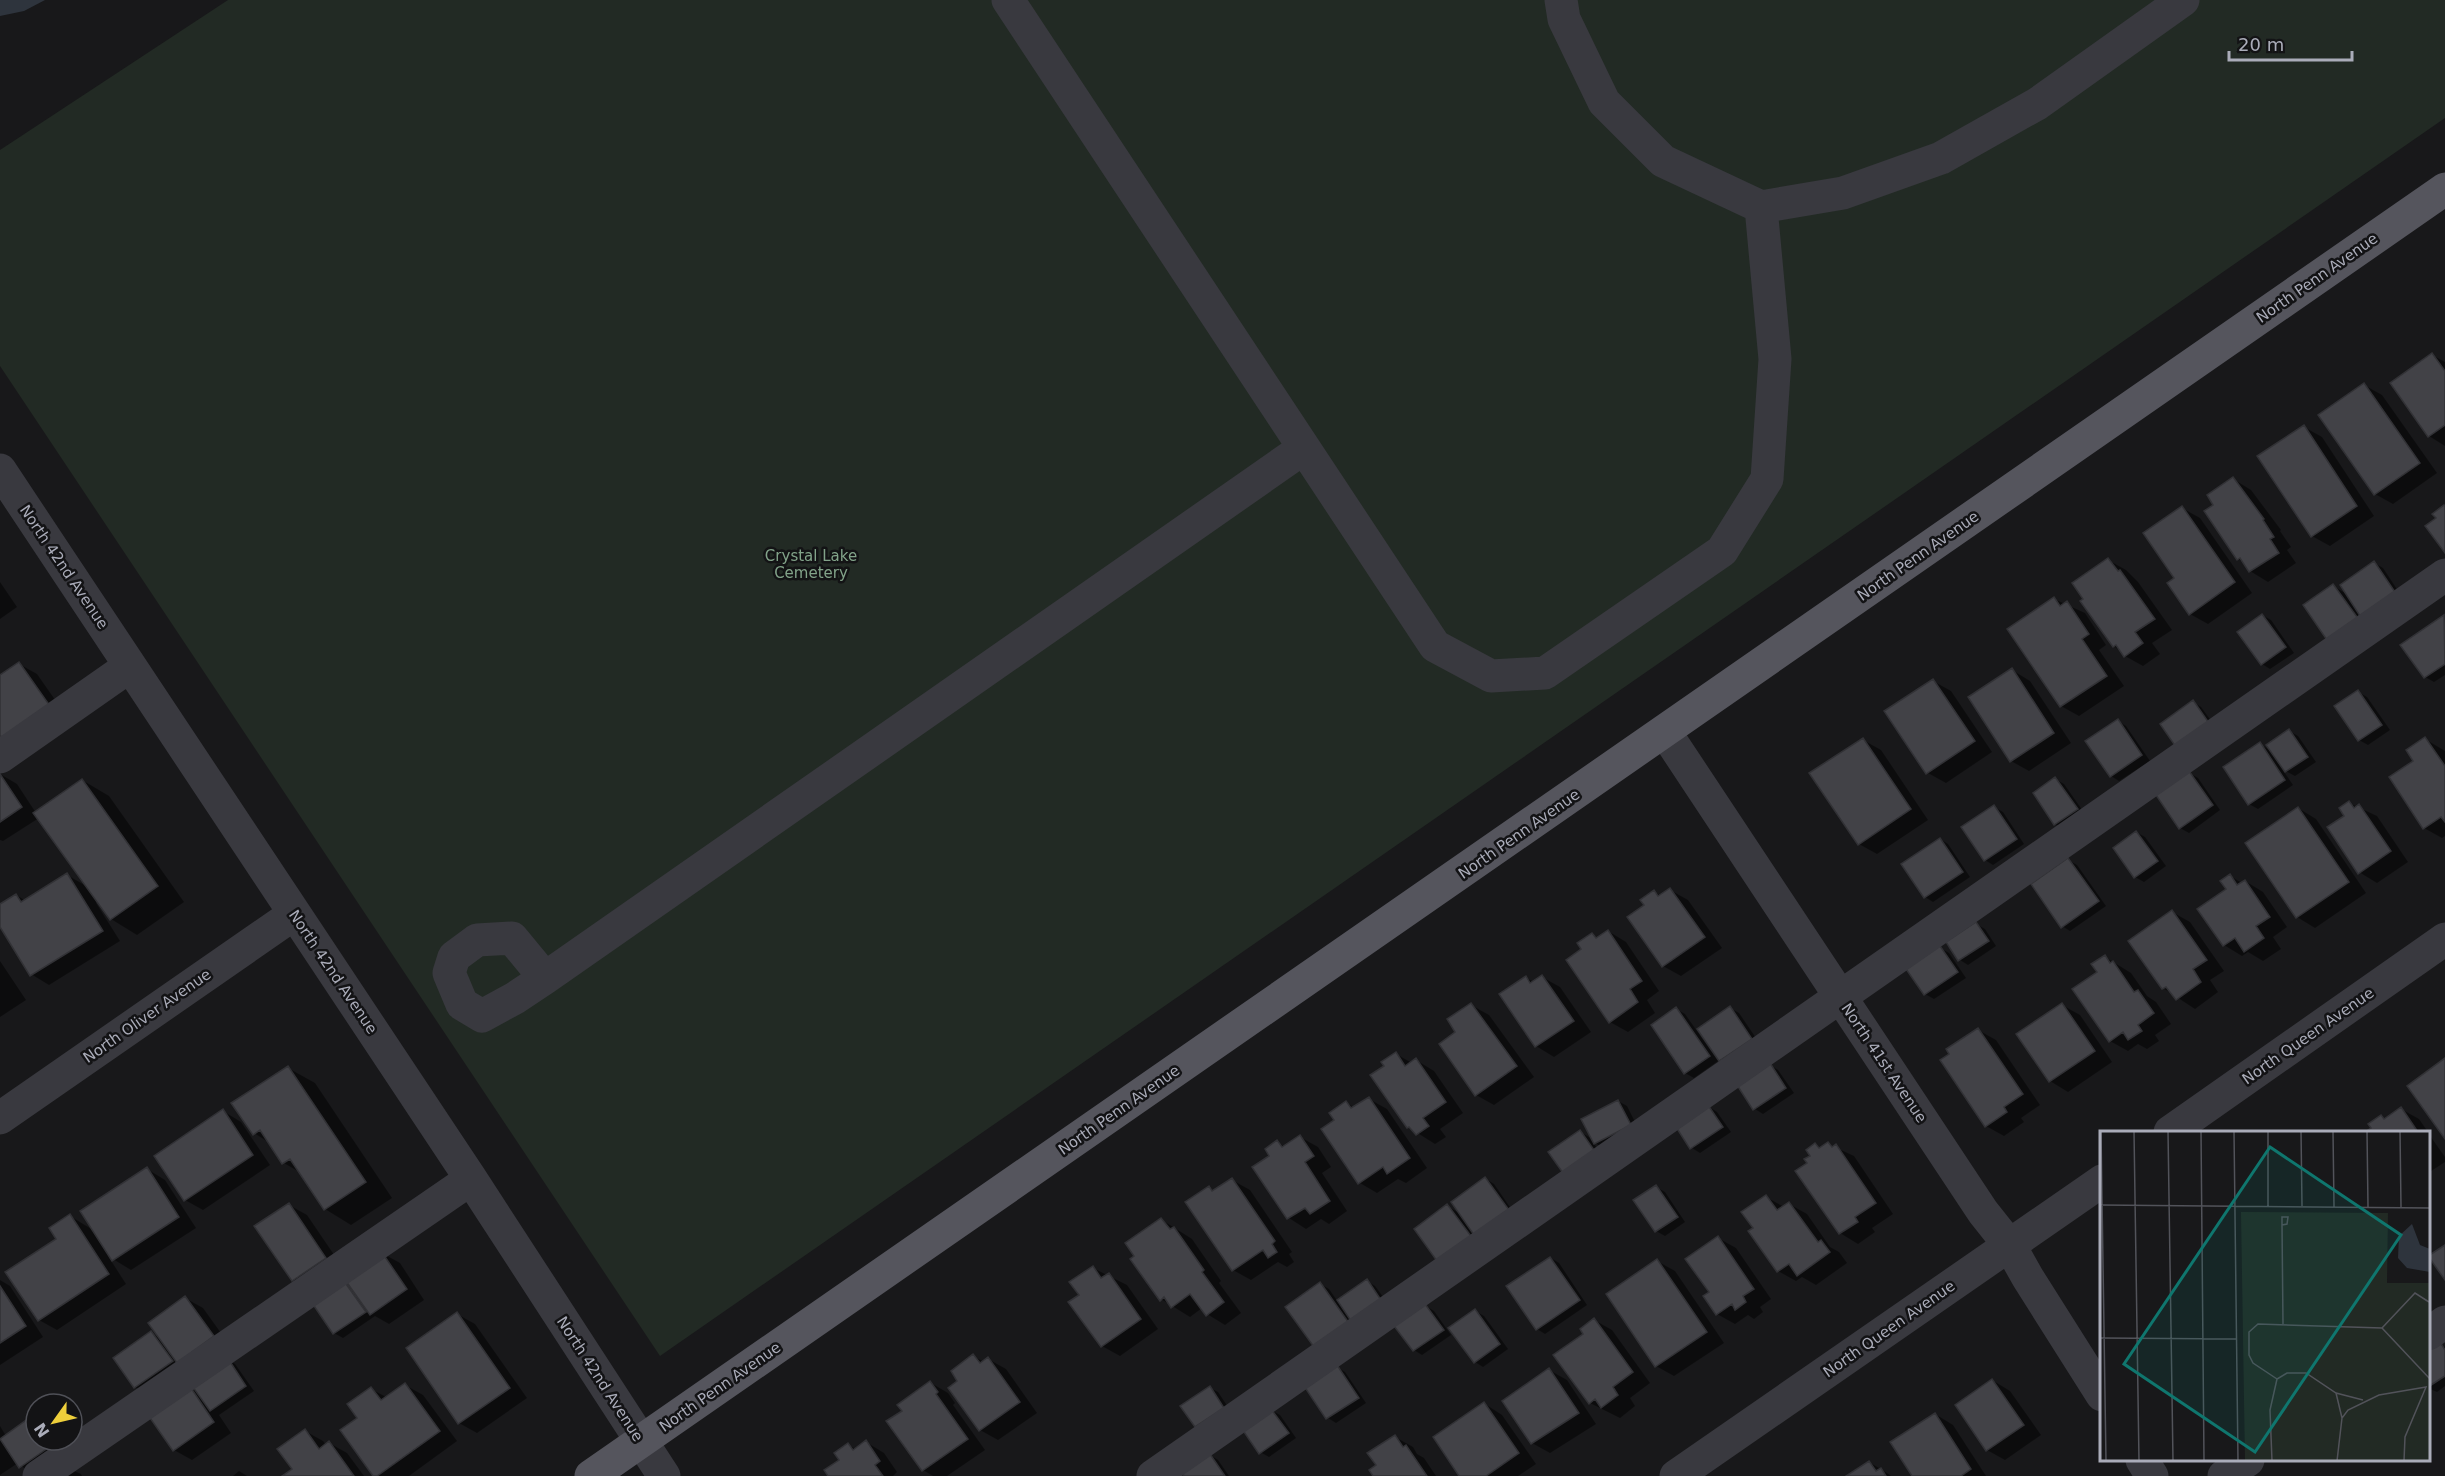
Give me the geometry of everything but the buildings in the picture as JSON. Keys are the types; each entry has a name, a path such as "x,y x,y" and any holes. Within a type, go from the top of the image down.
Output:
{"main road":[{"name":"North Penn Avenue","path":"591,1476 2445,189"}],"street":[{"path":"1008,0 1436,646 1491,676 1545,673 1722,551 1767,479 1776,359 1761,207"},
{"path":"1562,0 1564,19 1604,102 1663,161 1761,207 1843,193 1941,158 2037,104 2183,0"},
{"path":"544,978 1304,448"},
{"name":"North 42nd Avenue","path":"0,470 471,1179 664,1476"},
{"path":"1152,1476 2445,575"},
{"path":"0,757 130,666"},
{"name":"North 41st Avenue","path":"1665,732 1983,1212 2010,1246 2100,1392"},
{"name":"North Oliver Avenue","path":"0,1118 294,914"},
{"name":"North Queen Avenue","path":"2171,1131 2445,939"},
{"path":"39,1476 471,1179"},
{"name":"North Queen Avenue","path":"1677,1476 2100,1182"},
{"path":"2430,1333 2445,1322"},
{"path":"2143,1461 2152,1476"},
{"path":"2224,1476 2246,1461"}],"green space":[{"name":"Crystal Lake Cemetery","path":"228,0 2445,0 2445,118 660,1356 0,366 0,150"}],"shaded area":[{"path":"0,0 45,0 24,11 0,16"}]}
